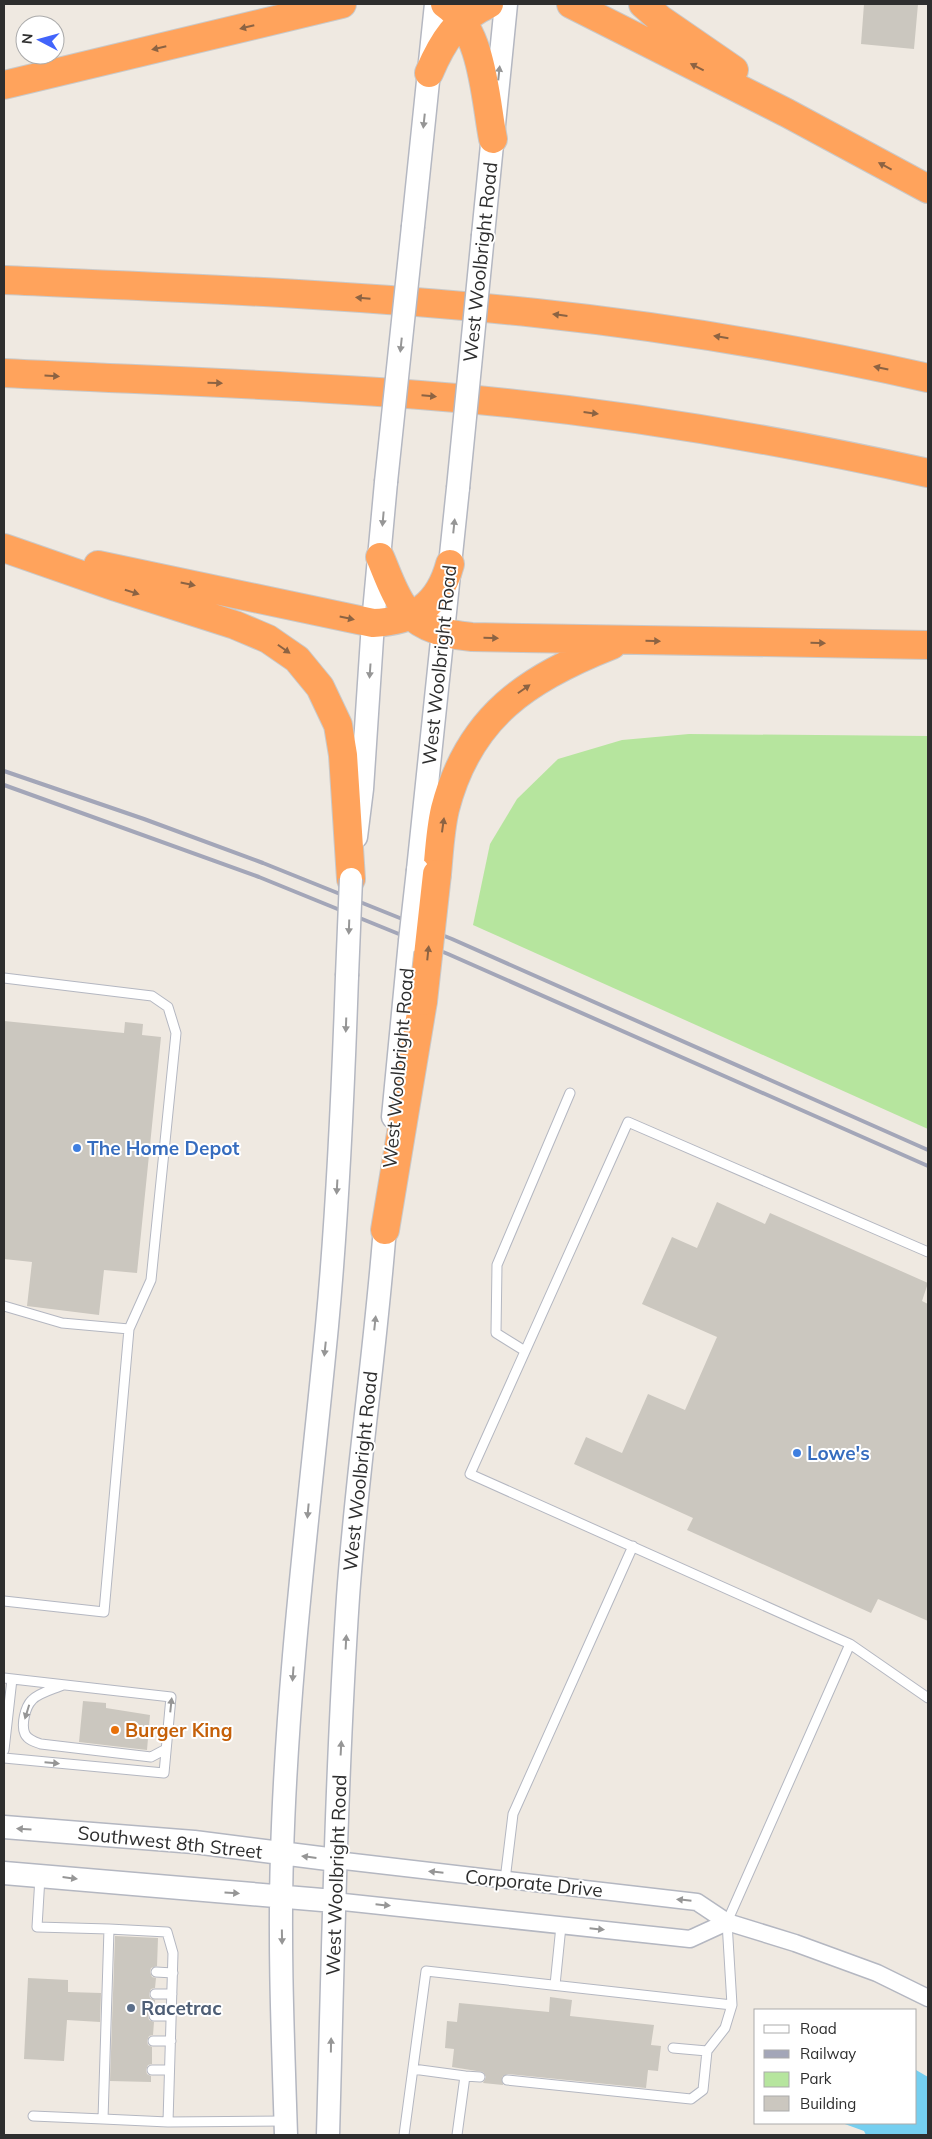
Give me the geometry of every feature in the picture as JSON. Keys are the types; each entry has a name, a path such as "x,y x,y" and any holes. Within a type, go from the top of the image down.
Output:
{"highway":[{"path":"4,84 298,10 342,4"},
{"path":"453,12 489,4"},
{"path":"571,4 788,113 928,189"},
{"path":"643,4 684,36 720,59 788,113"},
{"path":"429,73 444,42 453,12"},
{"path":"453,12 474,41 493,139"},
{"path":"4,280 348,297 536,313 684,331 756,343 928,378"},
{"path":"4,373 294,387 499,402 635,418 718,431 853,456 928,473"},
{"path":"4,546 373,623 388,622 412,616 420,611 438,592 446,579 450,564"},
{"path":"4,546 116,587 235,624 268,639 297,659 320,687 338,725 352,838 351,879"},
{"path":"380,557 403,606 412,616 430,628 472,637 928,645"},
{"path":"385,1230 427,872 450,795 466,756 490,720 517,694 543,676 574,660 624,640"}],"main road":[{"path":"352,838 362,789 373,623 386,482 436,4"},
{"name":"West Woolbright Road","path":"427,872 443,632 506,4"},
{"path":"285,2128 282,1854 295,1647 334,1250 343,1103 351,879"},
{"name":"West Woolbright Road","path":"328,2135 334,1902 350,1579 385,1230"},
{"name":"Southwest 8th Street","path":"4,1828 194,1842 336,1860"},
{"path":"4,1873 334,1902"}],"street":[{"name":"Corporate Drive","path":"336,1860 697,1902 727,1922 795,1943 877,1973 928,1998"},
{"name":"Corporate Drive","path":"334,1902 690,1939 727,1922"}],"lane":[{"path":"4,978 152,996 168,1007 176,1032 151,1280 129,1329 104,1612 4,1601"},
{"path":"525,1352 496,1333 497,1265 570,1093"},
{"path":"928,1252 628,1122 470,1474 850,1644 928,1698"},
{"path":"4,1306 62,1323 129,1329"},
{"path":"505,1880 513,1814 633,1546"},
{"path":"508,2080 690,2099 703,2090 707,2052 725,2028 732,2005 727,1922 850,1644"},
{"path":"4,1750 8,1679 172,1697 164,1773 4,1758"},
{"path":"64,1685 32,1699 27,1708 24,1728 25,1735 32,1741 41,1744 151,1757 166,1749"},
{"path":"40,1875 38,1927 167,1932 173,1953 168,2122"},
{"path":"556,1985 561,1926"},
{"path":"104,2119 109,2039 109,1929"},
{"path":"404,2135 426,1971 732,2005"},
{"path":"156,1972 173,1972"},
{"path":"155,1994 172,1994"},
{"path":"154,2016 172,2016"},
{"path":"153,2041 170,2041"},
{"path":"673,2048 707,2052"},
{"path":"152,2070 170,2070"},
{"path":"413,2070 480,2077"},
{"path":"457,2135 465,2076"},
{"path":"33,2116 285,2128"}],"green space":[{"path":"689,734 928,736 928,1129 473,925 490,844 517,799 558,759 622,740"}],"water":[{"path":"917,2071 928,2077 928,2135 866,2135 864,2131 845,2124 917,2124"}],"building":[{"path":"864,4 918,4 914,49 861,44"},
{"name":"The Home Depot","path":"4,1021 124,1033 125,1022 143,1024 142,1035 161,1037 137,1273 104,1270 99,1315 27,1306 32,1262 4,1259"},
{"name":"Lowe's","path":"717,1202 765,1224 770,1213 928,1283 922,1301 928,1304 928,1621 878,1599 871,1613 687,1530 693,1518 574,1464 586,1437 622,1453 648,1394 685,1410 717,1337 642,1304 672,1237 697,1248"},
{"name":"Burger King","path":"83,1701 106,1703 106,1708 150,1715 147,1750 79,1742"},
{"path":"115,1936 158,1938 157,1966 151,1968 150,1972 152,1977 156,1978 155,1988 151,1989 149,1994 150,1998 155,2000 154,2010 150,2011 148,2016 149,2020 154,2022 153,2035 149,2036 147,2041 148,2045 152,2047 152,2064 148,2065 146,2070 147,2074 151,2076 151,2082 110,2081"},
{"path":"28,1978 68,1980 68,1992 101,1993 100,2022 67,2020 64,2061 24,2059"},
{"path":"550,1997 572,2000 570,2016 654,2025 651,2045 661,2046 658,2071 648,2070 646,2088 508,2074 502,2077 503,2085 483,2083 486,2077 483,2072 452,2067 454,2049 445,2048 447,2021 457,2022 459,2003 549,2012"}],"railway":[{"path":"4,771 144,819 263,863 452,939 928,1150"},
{"path":"4,785 259,877 448,954 928,1166"}],"place":[{"name":"The Home Depot","path":"77,1148"},
{"name":"Lowe's","path":"797,1453"},
{"name":"Burger King","path":"115,1730"},
{"name":"Racetrac","path":"131,2008"}]}
